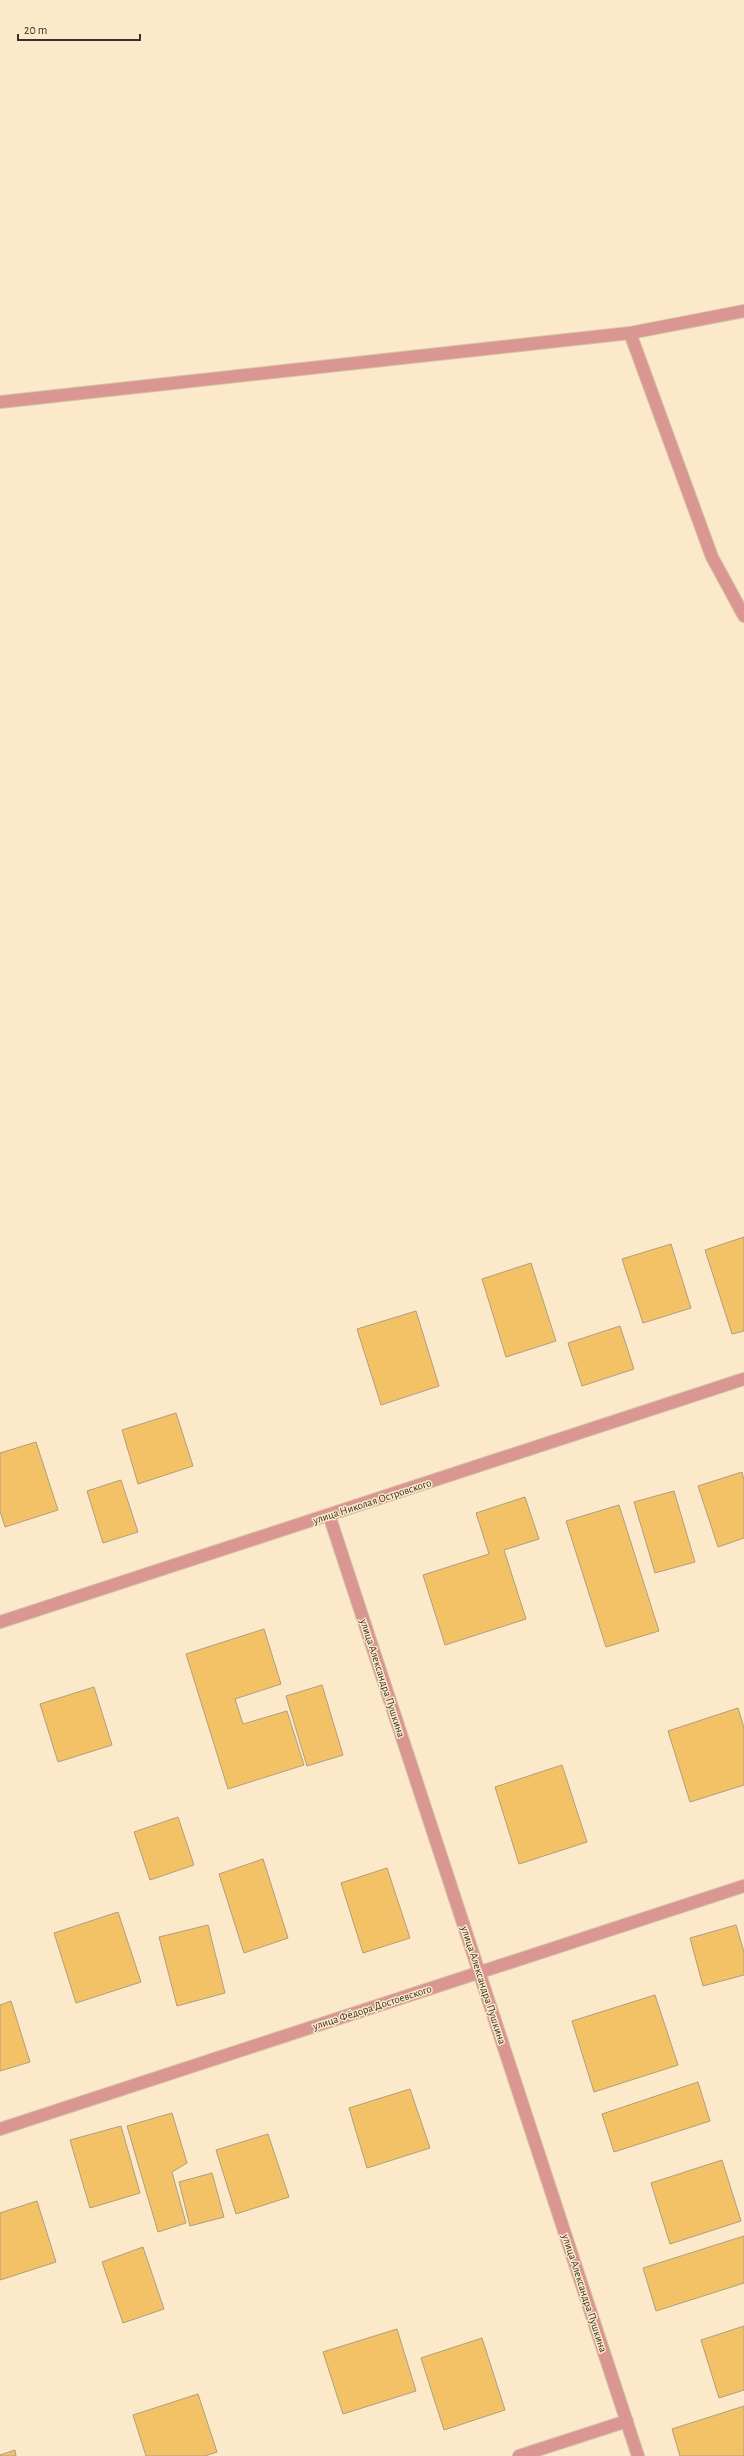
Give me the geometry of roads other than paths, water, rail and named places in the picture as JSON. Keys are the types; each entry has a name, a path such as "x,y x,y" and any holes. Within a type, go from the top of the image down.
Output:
{"street":[{"path":"0,402 630,332 744,311"},
{"path":"630,332 712,557 744,616"},
{"name":"улица Николая Островского","path":"0,1622 744,1379"},
{"name":"улица Александра Пушкина","path":"329,1515 638,2456"},
{"name":"улица Фёдора Достоевского","path":"0,2128 744,1886"},
{"path":"519,2456 627,2421"}]}
